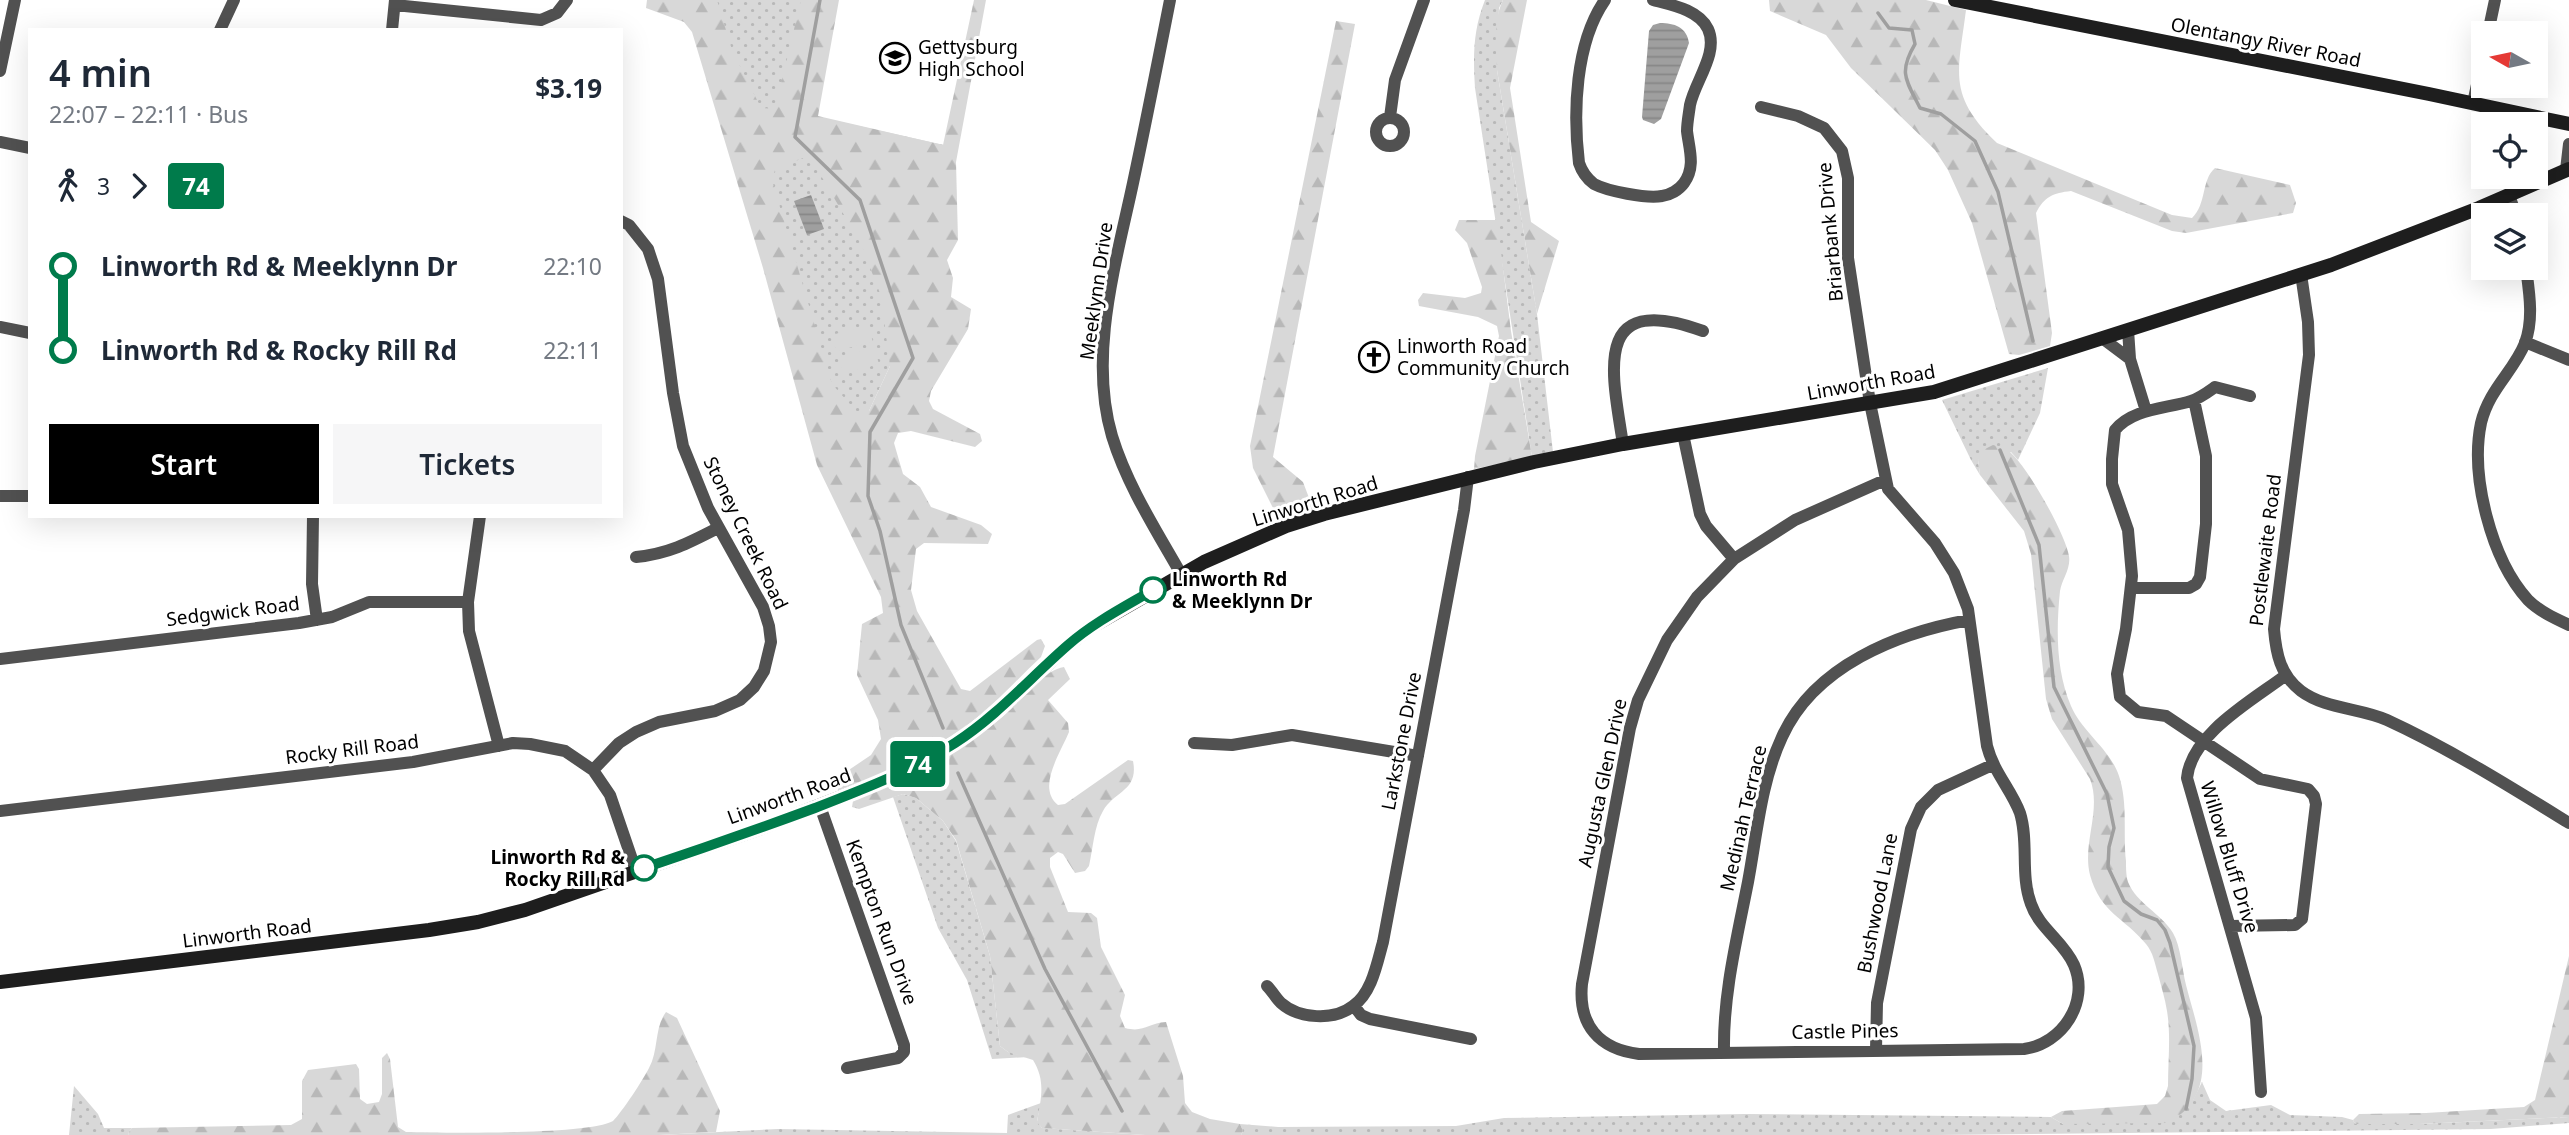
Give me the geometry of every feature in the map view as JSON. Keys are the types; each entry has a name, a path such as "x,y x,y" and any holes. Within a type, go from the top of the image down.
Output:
{"main road":[{"name":"Olentangy River Road","path":"1960,0 2569,124"},
{"name":"Linworth Road","path":"0,982 478,922 525,911 820,806 898,775 957,742 1009,701 1088,629 1181,574 1286,526 1468,477 1623,444 1934,391 2301,274 2385,244 2568,170"}],"street":[{"path":"0,71 15,0"},
{"path":"221,28 234,0"},
{"path":"392,28 395,2 541,20 557,13 567,0"},
{"name":"Meeklynn Drive","path":"1170,0 1115,268 1104,341 1103,391 1111,434 1122,463 1147,515 1181,574"},
{"path":"1390,117 1395,80 1424,0"},
{"path":"1605,0 1598,9 1578,74 1577,149 1582,172 1589,180 1606,188 1648,196 1663,196 1677,190 1689,174 1691,155 1687,129 1691,102 1711,41 1706,25 1700,19 1669,2"},
{"path":"2491,21 2495,0"},
{"path":"2473,103 2474,98"},
{"name":"Briarbank Drive","path":"1761,107 1798,116 1824,128 1842,150 1848,178 1848,258 1870,403 1885,480"},
{"path":"0,142 28,148"},
{"path":"2568,170 2569,144"},
{"path":"2510,195 2512,203"},
{"name":"Stoney Creek Road","path":"593,770 619,743 636,732 659,722 715,711 740,699 754,687 764,671 771,642 763,607 718,528 683,446 658,279 648,249 629,225 623,222"},
{"name":"Postlewaite Road","path":"2286,675 2278,660 2274,629 2309,355 2308,322 2301,274"},
{"path":"2527,280 2530,307 2525,342 2487,403 2479,444 2481,483 2488,522 2498,553 2514,582 2530,601 2548,615 2569,625"},
{"path":"1623,444 1612,379 1614,358 1625,330 1633,323 1653,318 1679,322 1703,331"},
{"path":"0,327 28,333"},
{"path":"2128,330 2130,359 2146,411"},
{"path":"2102,338 2130,359"},
{"path":"2525,342 2569,360"},
{"path":"2230,926 2295,925 2302,919 2316,804 2308,789 2260,779 2166,716 2138,712 2120,697 2117,674 2132,588 2128,530 2112,484 2113,436 2119,425 2146,411 2194,400 2215,387 2250,396"},
{"path":"2132,588 2189,588 2196,584 2200,577 2206,524 2206,456 2194,400"},
{"path":"1683,434 1700,514 1706,526 1734,559"},
{"name":"Larkstone Drive","path":"1354,1006 1373,976 1383,943 1468,477"},
{"path":"1885,480 1892,496 1935,543 1963,593 1983,727 1992,765"},
{"name":"Augusta Glen Drive","path":"1603,1041 1584,1016 1581,995 1629,728 1653,667 1679,619 1734,559 1795,520 1885,480"},
{"path":"0,496 28,496"},
{"path":"313,518 312,584 317,620"},
{"path":"480,518 468,602 469,631 499,746"},
{"path":"636,557 668,552 718,528"},
{"name":"Sedgwick Road","path":"0,659 317,620 369,603 468,602"},
{"name":"Medinah Terrace","path":"1724,1051 1723,1013 1738,931 1766,787 1782,735 1796,712 1814,691 1838,670 1864,655 1914,634 1969,620"},
{"path":"2286,675 2300,690 2317,700 2381,717 2424,737 2569,823"},
{"name":"Willow Bluff Drive","path":"2261,1093 2256,1018 2187,787 2188,769 2204,740 2227,719 2286,675"},
{"path":"1194,744 1232,745 1292,736 1418,756"},
{"name":"Rocky Rill Road","path":"0,811 413,762 513,743 550,746 565,751 593,770 610,795 636,871"},
{"name":"Castle Pines","path":"1603,1041 1620,1050 1640,1054 2035,1048 2053,1038 2075,1010 2077,981 2074,966 2032,907 2027,893 2020,813 1992,765"},
{"name":"Bushwood Lane","path":"1876,1050 1877,1003 1911,829 1921,807 1938,790 1992,765"},
{"name":"Kempton Run Drive","path":"820,806 898,1026 904,1052 898,1058 847,1068"},
{"path":"1267,986 1281,1003 1312,1016 1340,1013 1354,1006 1370,1019 1471,1039"}],"green space":[{"path":"647,0 717,0 732,50 761,108 775,109 801,0 839,0 818,116 943,145 974,0 986,0 956,162 958,240 947,260 953,278 951,297 971,309 968,329 931,391 929,401 933,409 980,434 982,441 975,447 911,431 898,433 894,443 903,474 920,487 931,507 981,525 992,534 988,544 924,543 916,549 911,590 917,611 961,689 970,691 1037,640 1041,639 1045,646 1041,657 979,717 906,762 839,792 834,780 871,755 881,739 878,720 857,675 862,624 883,613 881,597 817,465 763,268 692,32 684,22 646,8","holes":["803,158 813,162 861,244 881,296 890,366 869,411 856,411 832,384 772,180 775,170"]},
{"path":"694,0 817,0 796,112 944,145 890,366 869,411 841,447"},
{"path":"1485,0 1503,0 1499,8 1497,70 1537,314 1553,452 1532,457 1475,88 1475,43"},
{"path":"1503,0 1527,0 1510,88 1531,222 1559,241 1537,314 1497,70 1496,25"},
{"path":"1769,0 1926,0 1966,10 1959,67 1963,96 1970,111 1997,143 2172,215 2192,218 2200,206 2208,179 2215,168 2290,185 2296,203 2293,213 2186,233 2172,231 2071,191 2050,197 2036,213 2052,333 2050,346 2019,355 2009,354 1972,223 1948,170 1935,150 1851,68 1826,35 1770,11"},
{"path":"1336,21 1355,24 1273,457 1303,482 1314,511 1280,522 1253,468 1250,446"},
{"path":"1459,220 1497,220 1511,331 1532,457 1474,469 1499,336 1497,326 1478,317 1419,306 1418,300 1423,293 1465,298 1481,293 1482,287 1467,243 1455,230"},
{"path":"868,325 873,342 836,351 832,335"},
{"path":"874,347 879,364 843,374 838,357"},
{"path":"2048,368 2040,413 2018,460 2011,452 1978,460 1980,475 1942,400"},
{"path":"1993,445 2010,452 2028,473 2054,518 2066,546 2069,561 2060,591 2058,620 2062,679 2076,715 2109,757 2119,776 2124,807 2128,882 2137,896 2168,926 2180,951 2200,1042 2201,1079 2196,1096 2185,1111 2167,1123 2063,1124 2051,1117 2062,1111 2157,1104 2165,1096 2168,1086 2168,1020 2150,951 2138,935 2107,907 2090,875 2088,851 2093,791 2090,779 2052,719 2046,699 2031,554 2024,531 1980,475 1978,460 1985,449"},
{"path":"1064,667 1070,679 1048,700 1068,723 1069,732 1052,770 1049,789 1052,798 1058,805 1065,804 1128,760 1133,761 1134,771 1129,785 1108,804 1100,817 1089,866 1085,871 1075,873 1063,854 1058,852 1050,858 1050,867 1068,912 1091,913 1097,918 1101,947 1125,995 1120,1016 1125,1028 1142,1029 1166,1022 1183,1076 1185,1103 1192,1112 1210,1119 1240,1124 1243,1131 1241,1135 1145,1135 1042,1128 1037,1122 1040,1075 1033,1060 1008,1052 1000,1046 990,956 956,840 943,821 916,798 903,794 859,809 852,807 853,801 916,772 975,738 1011,709 1042,678"},
{"path":"903,794 916,798 943,821 956,841 990,956 1000,1046 1008,1052 1028,1057 992,1059 967,980 938,928 893,797"},
{"path":"2569,956 2569,1117 2420,1124 2355,1124 2353,1120 2359,1114 2524,1107 2535,1100"},
{"path":"666,1012 677,1018 720,1111 716,1132 659,1135 128,1133 132,1128 291,1125 302,1119 302,1081 308,1070 356,1064 359,1069 360,1099 367,1104 379,1102 382,1094 382,1058 387,1053 398,1127 406,1132 547,1131 599,1126 613,1121 646,1073"},
{"path":"2202,1082 2210,1100 2226,1111 2271,1105 2290,1115 2342,1117 2353,1120 2355,1124 2420,1124 2569,1117 2569,1123 2491,1129 1937,1135 1241,1135 1243,1131 1240,1124 1278,1127 1456,1126 1504,1118 1745,1114 2051,1117 2063,1124 2193,1100"},
{"path":"74,1086 98,1114 104,1128 132,1128 129,1135 69,1135"},
{"path":"1041,1103 1037,1121 1042,1128 1145,1135 659,1135 778,1129 1007,1133 1008,1115"}],"shaded area":[{"path":"1660,23 1679,27 1686,33 1689,43 1661,119 1654,124 1642,117 1649,31 1653,25"},
{"path":"811,195 824,229 807,235 794,201"}],"waterway":[{"path":"820,0 795,137 860,200 913,358 870,432 868,496 880,531 901,625 943,728"},
{"path":"1878,13 1889,28 1912,30 1915,44 1905,70 1920,108 1941,114 1975,141 1998,192 2033,341"},
{"path":"2000,450 2039,545 2054,687 2107,794 2114,828 2108,867 2124,901 2141,914 2157,920 2170,943 2194,1046 2192,1079 2186,1109"},
{"path":"958,773 1045,969 1122,1111"}],"bus line":[{"name":"74","path":"644,868 849,795 927,760 957,742 1009,701 1088,629 1153,590"}],"place":[{"name":"Gettysburg High School","path":"895,58"},
{"name":"Linworth Road Community Church","path":"1374,357"},
{"name":"Linworth Rd & Meeklynn Dr","path":"1153,590"},
{"name":"Linworth Rd & Rocky Rill Rd","path":"644,868"}]}
